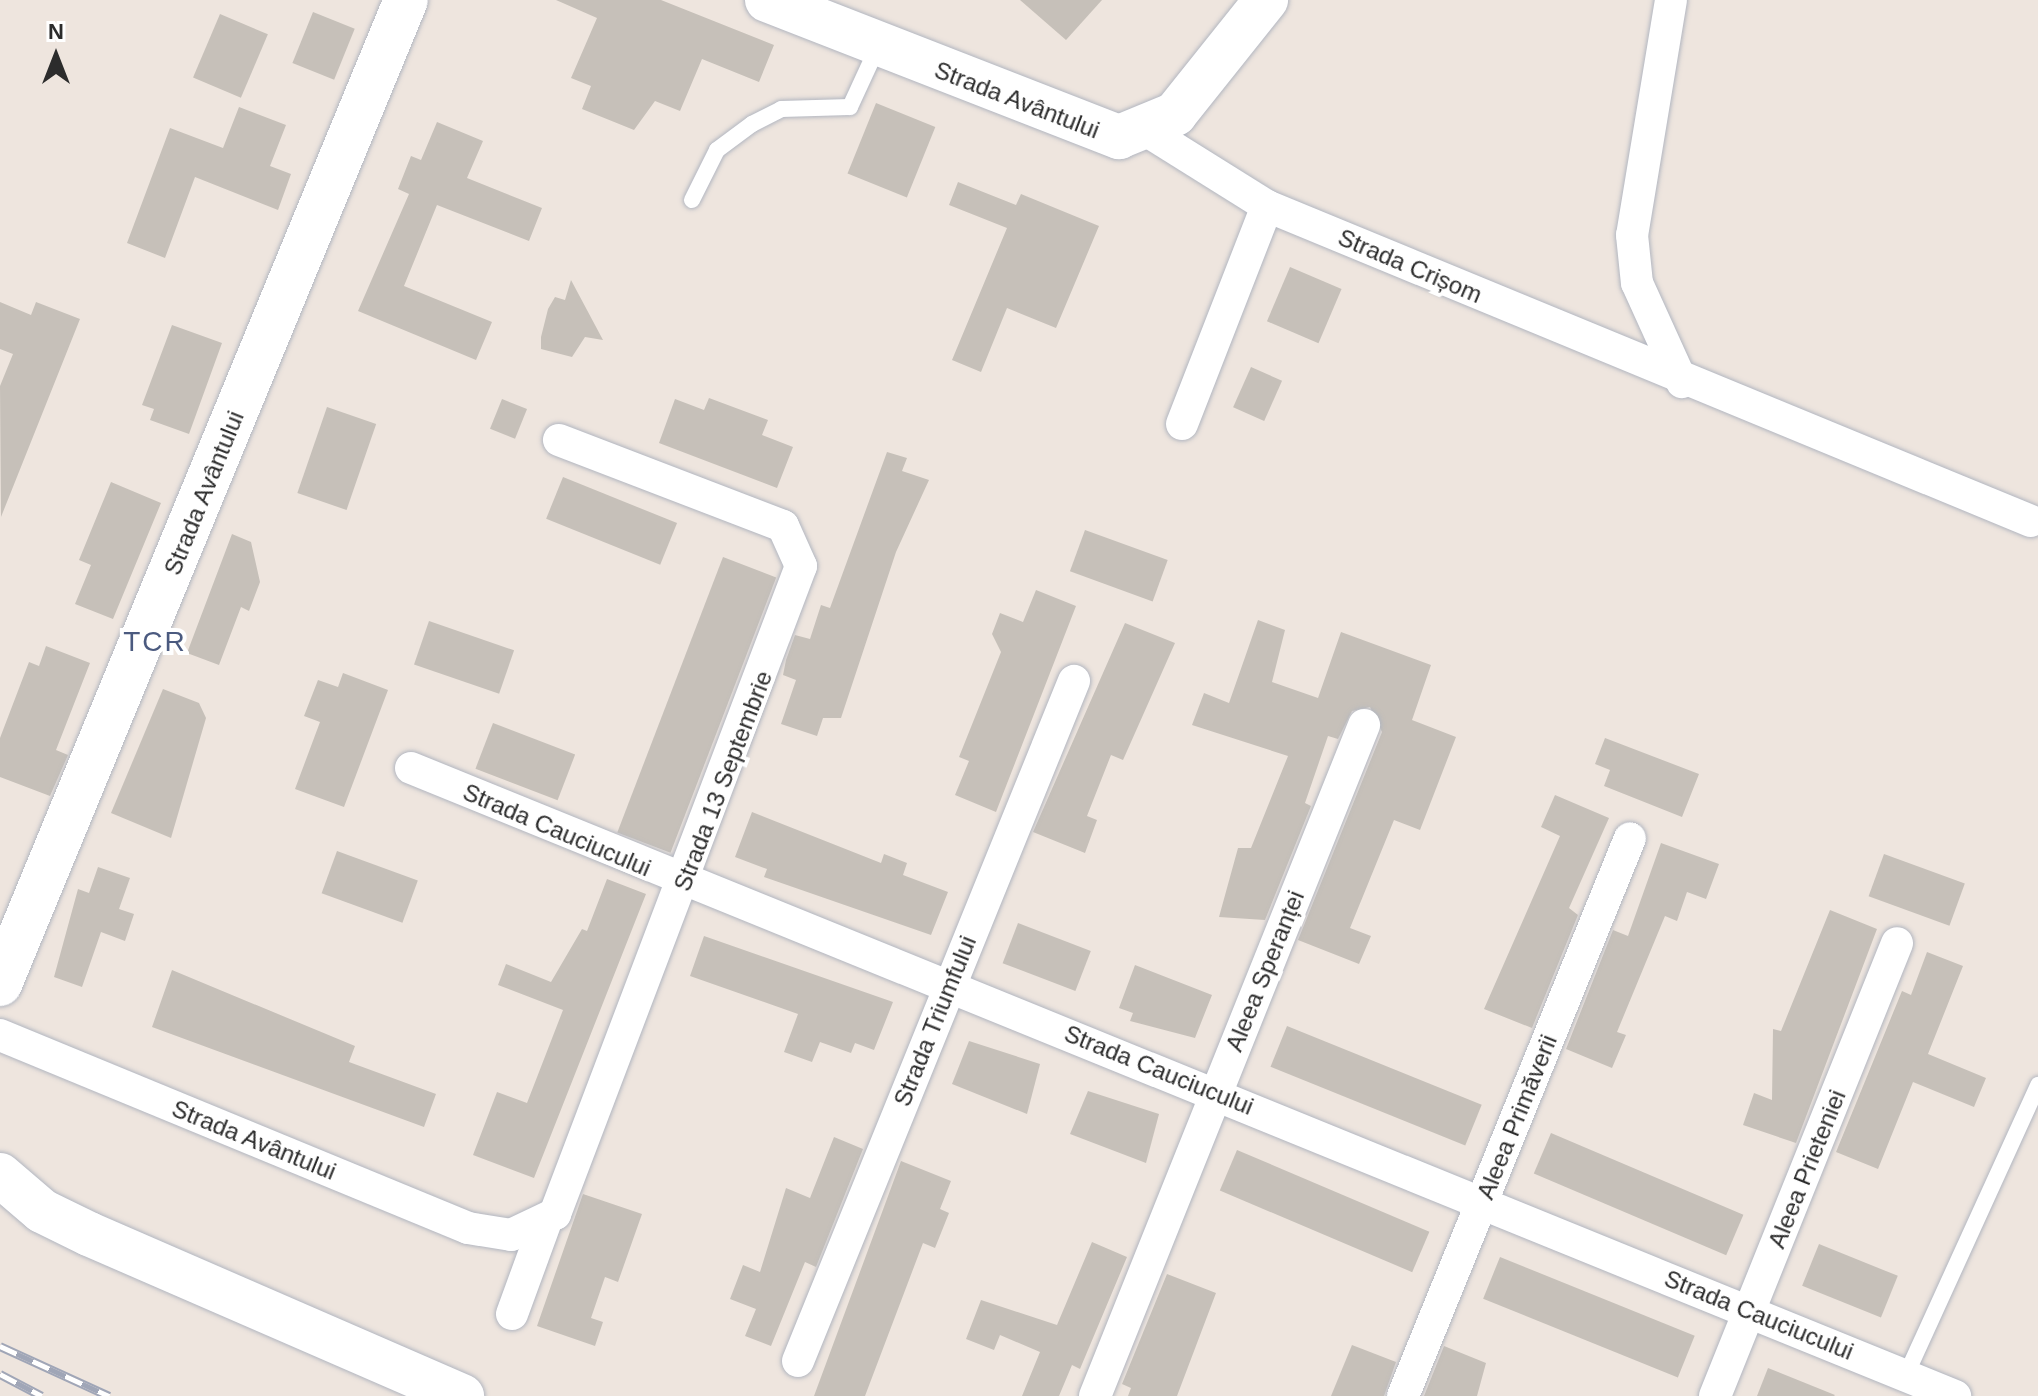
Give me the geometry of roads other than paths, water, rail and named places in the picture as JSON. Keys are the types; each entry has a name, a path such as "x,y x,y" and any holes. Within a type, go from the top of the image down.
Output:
{"main road":[{"name":"Strada Avântului","path":"0,984 406,0"},
{"name":"Strada Avântului","path":"767,0 1084,130 1119,137 1147,131"},
{"path":"1147,131 1203,86 1266,0"},
{"path":"0,1175 42,1211 89,1234 462,1396"}],"street":[{"path":"1671,0 1632,235 1637,283 1682,382"},
{"name":"Strada Crișom","path":"1147,131 1267,206 1682,382 2031,521"},
{"path":"1182,424 1267,206"},
{"name":"Strada 13 Septembrie","path":"512,1314 545,1224 684,883 797,587 798,548 783,526 559,440"},
{"name":"Strada Triumfului","path":"798,1361 1074,681"},
{"name":"Aleea Speranței","path":"1095,1396 1364,725"},
{"name":"Strada Cauciucului","path":"411,768 684,883 1217,1093 1955,1396"},
{"name":"Aleea Primăverii","path":"1403,1396 1630,838"},
{"name":"Aleea Prieteniei","path":"1715,1396 1897,943"},
{"name":"Strada Avântului","path":"0,1035 468,1228 511,1235 545,1224"}],"lane":[{"path":"692,200 717,150 752,124 781,109 850,107 878,45"},
{"path":"1906,1375 2038,1085"}],"railway":[{"path":"0,1346 109,1396"},
{"path":"0,1374 42,1396"}],"district":[{"name":"TCR","path":"155,642"}]}
